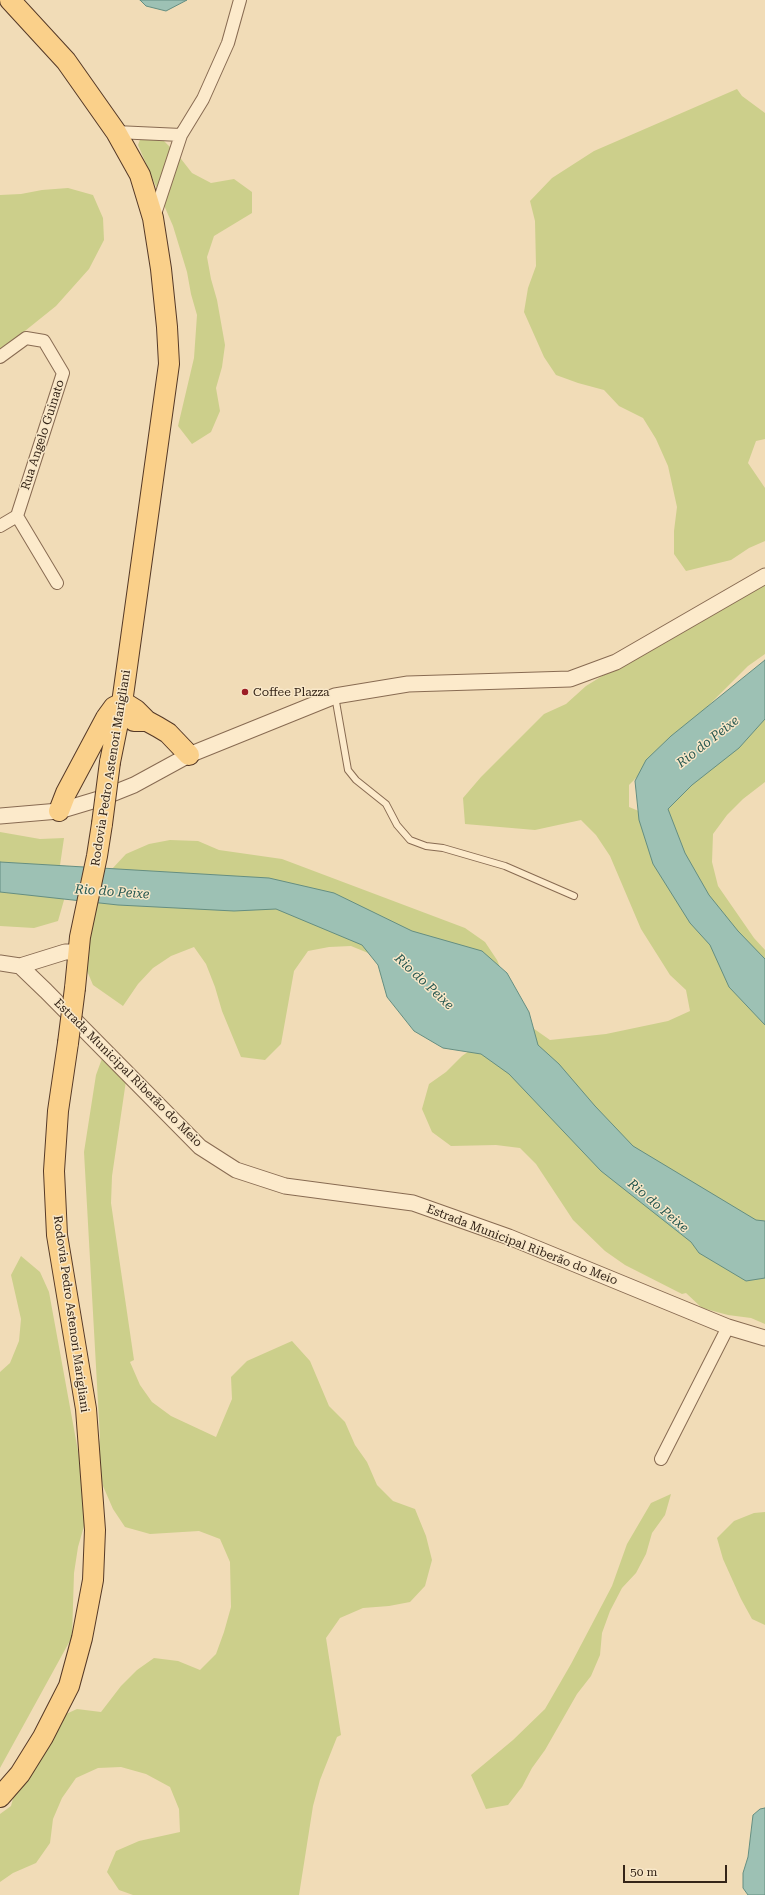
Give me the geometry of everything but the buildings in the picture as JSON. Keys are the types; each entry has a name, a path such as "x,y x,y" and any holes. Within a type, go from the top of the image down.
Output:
{"main road":[{"name":"Rodovia Pedro Astenori Marigliani","path":"0,1797 20,1774 43,1737 69,1686 82,1638 93,1580 95,1530 86,1409 57,1235 54,1171 58,1111 75,988 78,944 97,856 110,762 120,712 169,364 162,276 153,218 140,175 116,132 66,61 10,0"},
{"path":"59,811 66,793 106,718 114,707 120,712 147,722 168,733 190,756"}],"street":[{"path":"153,218 181,135 203,99 228,43 240,0"},
{"path":"116,132 181,135"},
{"name":"Rua Angelo Guinato","path":"0,357 26,338 44,340 63,373 17,516"},
{"path":"0,526 17,516 57,583"},
{"path":"0,816 59,811 99,799 134,785 190,756 335,696 408,684 570,679 616,662 765,576"},
{"path":"0,963 20,966 65,952 78,944"},
{"name":"Estrada Municipal Riberão do Meio","path":"20,966 200,1146 236,1170 285,1186 413,1203 509,1237 728,1327 765,1338"},
{"path":"661,1459 728,1327"}],"lane":[{"path":"335,696 348,770 356,780 386,804 397,825 410,840 426,846 443,848 505,866 574,896"}],"green space":[{"path":"737,89 742,96 765,113 765,439 756,441 748,463 765,488 765,541 749,548 731,560 686,571 674,554 674,531 677,507 668,466 656,439 643,418 619,406 604,390 556,375 544,357 524,312 528,288 536,266 535,221 530,201 552,178 594,151"},
{"path":"144,129 163,140 178,155 192,173 211,183 234,179 252,192 252,213 214,236 207,257 225,345 222,367 216,388 220,411 211,432 192,444 178,426 194,358 197,315 187,272 173,226 138,145"},
{"path":"68,188 93,195 103,218 104,240 89,269 56,306 0,351 0,195"},
{"path":"765,582 765,654 748,666 629,785 629,807 651,816 765,704 765,782 743,799 727,815 713,834 712,862 718,886 754,938 765,950 765,1324 751,1318 728,1315 702,1308 686,1293 682,1294 625,1265 605,1251 573,1220 536,1164 520,1148 496,1145 451,1146 432,1132 422,1109 429,1084 446,1072 462,1056 479,1044 373,955 351,946 329,947 308,951 294,971 281,1044 265,1060 241,1057 222,1011 206,964 194,947 171,956 153,968 138,984 123,1006 93,985 82,959 85,935 111,870 126,854 149,844 170,840 198,841 219,850 282,859 465,928 485,942 497,960 518,1009 530,1026 550,1040 606,1034 668,1021 690,1011 686,990 670,975 641,929 610,856 596,835 581,820 535,830 465,824 463,798 481,777 544,714 566,704 586,686 607,673"},
{"path":"0,832 40,839 64,838 58,879 64,900 58,921 34,928 0,926"},
{"path":"104,1053 127,1074 112,1176 111,1203 134,1360 130,1362 140,1385 152,1402 171,1416 216,1437 232,1399 231,1377 247,1361 292,1341 310,1361 329,1406 345,1422 355,1445 367,1462 377,1485 393,1501 415,1509 426,1536 432,1560 425,1586 410,1602 389,1606 363,1608 340,1618 326,1638 341,1735 337,1737 320,1780 313,1806 299,1895 133,1895 119,1890 107,1872 116,1851 139,1841 180,1832 179,1809 170,1787 146,1774 121,1767 98,1768 76,1778 62,1798 53,1819 50,1843 36,1863 13,1873 0,1882 0,1814 11,1806 18,1780 55,1719 77,1709 101,1712 121,1686 137,1670 154,1658 178,1661 200,1670 216,1654 231,1607 230,1562 220,1539 199,1531 150,1534 125,1527 113,1509 103,1486 97,1462 100,1438 84,1152 96,1075"},
{"path":"21,1256 40,1272 49,1292 84,1484 84,1526 78,1547 74,1573 72,1637 0,1768 0,1372 10,1363 19,1341 21,1319 11,1275"},
{"path":"671,1494 665,1515 652,1533 646,1554 636,1573 622,1588 610,1611 602,1633 600,1655 591,1676 577,1694 522,1787 508,1805 486,1809 471,1775 513,1740 545,1709 571,1664 612,1586 627,1544 651,1503"},
{"path":"765,1512 765,1625 752,1619 741,1599 723,1559 717,1538 734,1521 754,1513"}],"water":[{"path":"140,0 187,0 166,11 146,6"},
{"name":"Rio do Peixe","path":"765,660 765,719 739,748 692,785 668,809 685,853 709,895 738,931 765,959 765,1025 729,987 710,945 690,923 653,864 639,820 635,781 646,760 671,736"},
{"name":"Rio do Peixe","path":"0,862 269,878 334,893 412,931 482,951 507,973 529,1012 538,1045 559,1064 595,1106 633,1146 756,1220 765,1221 765,1278 746,1281 699,1253 691,1242 601,1171 509,1074 481,1054 443,1048 414,1031 387,997 378,965 362,945 276,909 234,911 118,905 0,892"},
{"path":"765,1808 765,1895 748,1895 743,1888 743,1873 748,1857 753,1815 760,1809"}],"place":[{"name":"Coffee Plazza","path":"245,692"}]}
